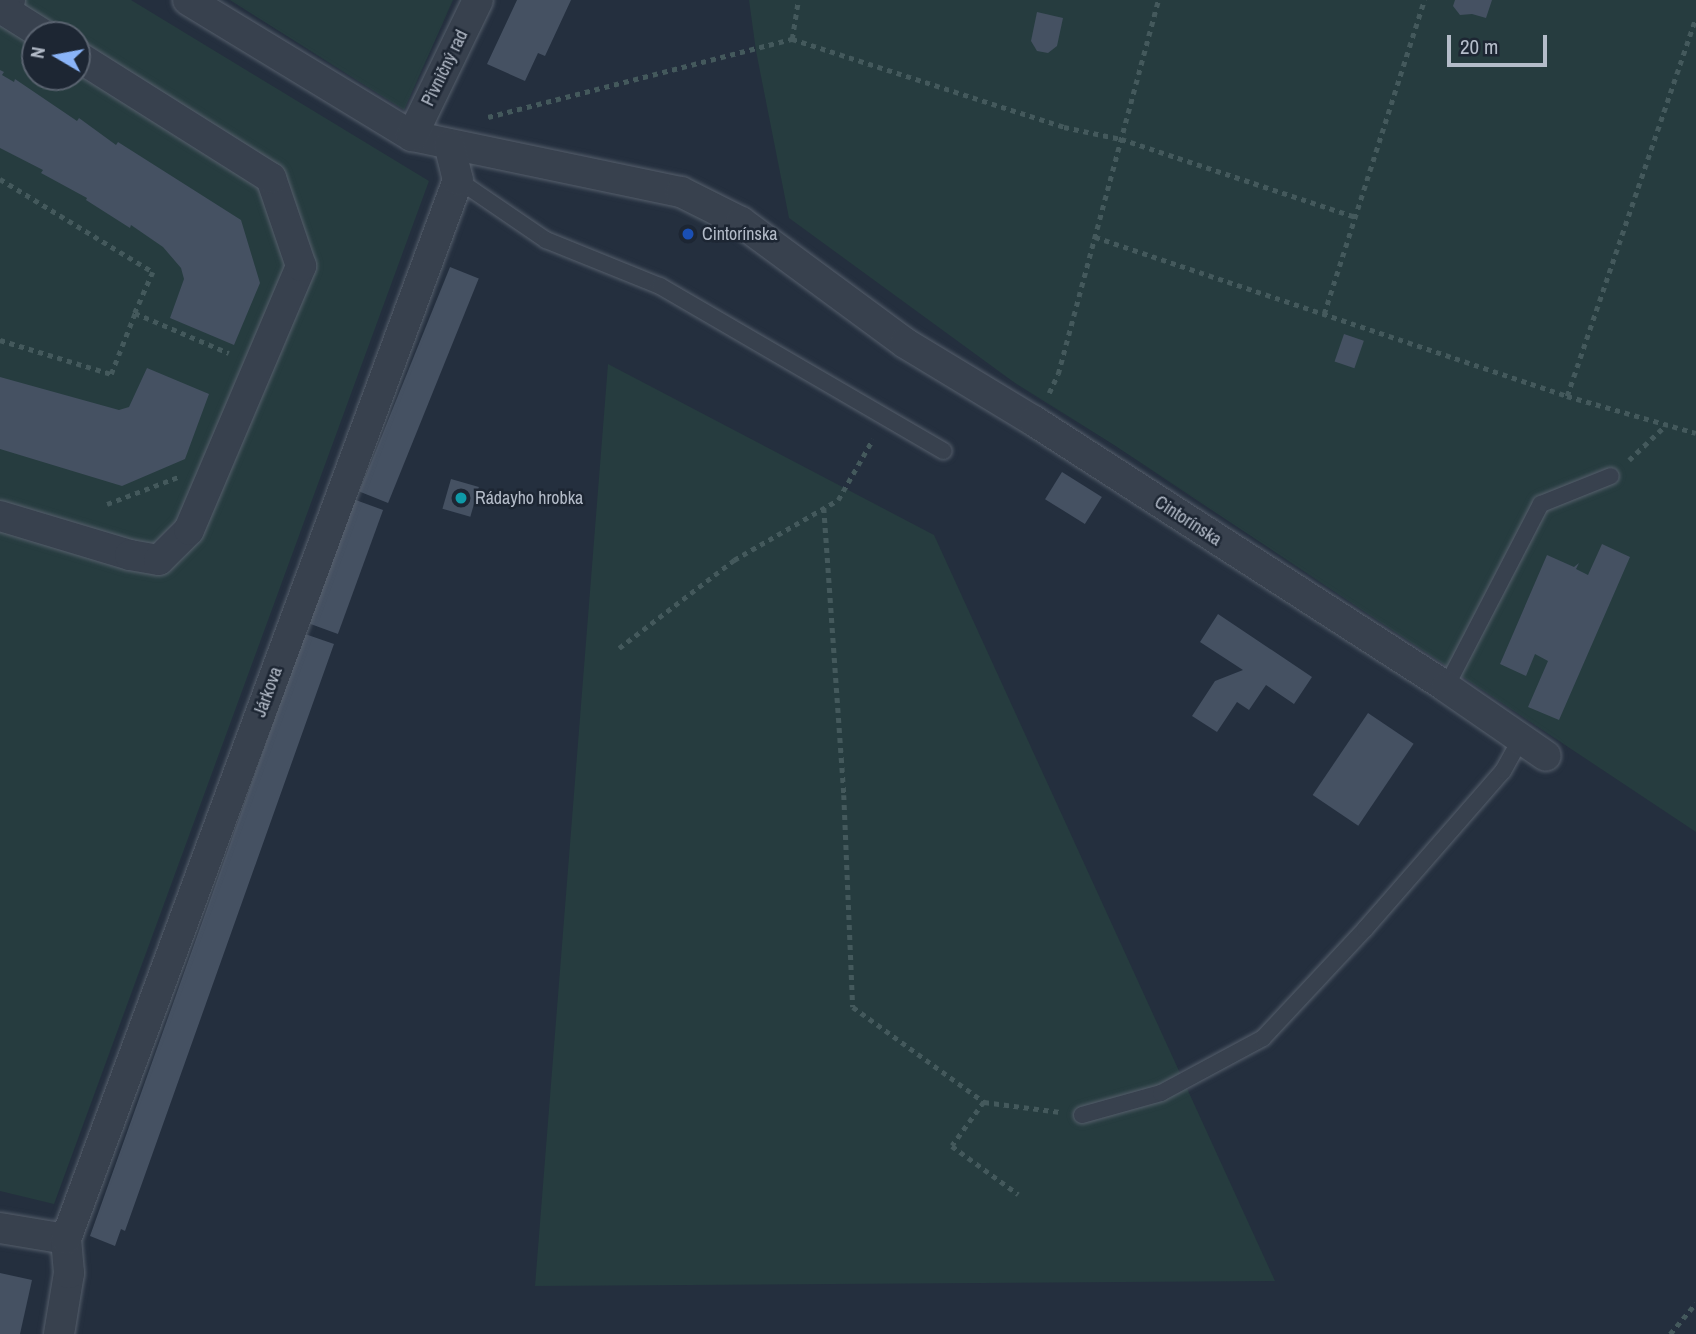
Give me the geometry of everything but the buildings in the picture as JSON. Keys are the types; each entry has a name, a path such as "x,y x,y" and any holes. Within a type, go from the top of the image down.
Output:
{"street":[{"name":"Cintorínska","path":"188,0 412,136 681,192 741,222 905,343 1034,422 1446,687 1534,747"},
{"name":"Pivničný rad","path":"412,136 478,0"},
{"path":"5,6 25,21"},
{"path":"0,516 130,555 159,561 189,530 301,266 271,178 91,65"},
{"path":"449,145 458,180"},
{"name":"Járkova","path":"66,1239 458,180"},
{"path":"0,1228 66,1239 69,1273 59,1334"}],"lane":[{"path":"458,180 546,240 660,286 943,451"},
{"path":"1446,687 1541,504 1611,476"},
{"path":"1082,1115 1161,1093 1263,1038 1365,929 1503,771 1534,747"}],"path":[{"path":"792,39 798,0"},
{"path":"1034,422 1058,374 1158,0"},
{"path":"1324,314 1424,0"},
{"path":"1567,396 1696,18"},
{"path":"478,120 792,39 1063,127 1121,139 1355,217"},
{"path":"0,179 153,272 111,374 0,340"},
{"path":"1095,237 1567,396 1696,433"},
{"path":"135,313 231,354"},
{"path":"619,648 734,560 838,500 886,417"},
{"path":"1611,476 1667,424"},
{"path":"107,504 185,474"},
{"path":"824,508 844,794 853,1007 984,1102 1082,1115"},
{"path":"984,1102 952,1146 1018,1194"},
{"path":"1670,1334 1696,1303"}],"green space":[{"path":"0,0 131,0 429,181 54,1204 0,1191"},
{"path":"230,0 453,0 404,110"},
{"path":"749,0 1696,0 1696,832 1114,445 1015,383 789,218 756,51"},
{"path":"608,364 934,535 1275,1281 535,1286"}],"place":[{"name":"Cintorínska","path":"688,234"},
{"name":"Rádayho hrobka","path":"461,498"}]}
